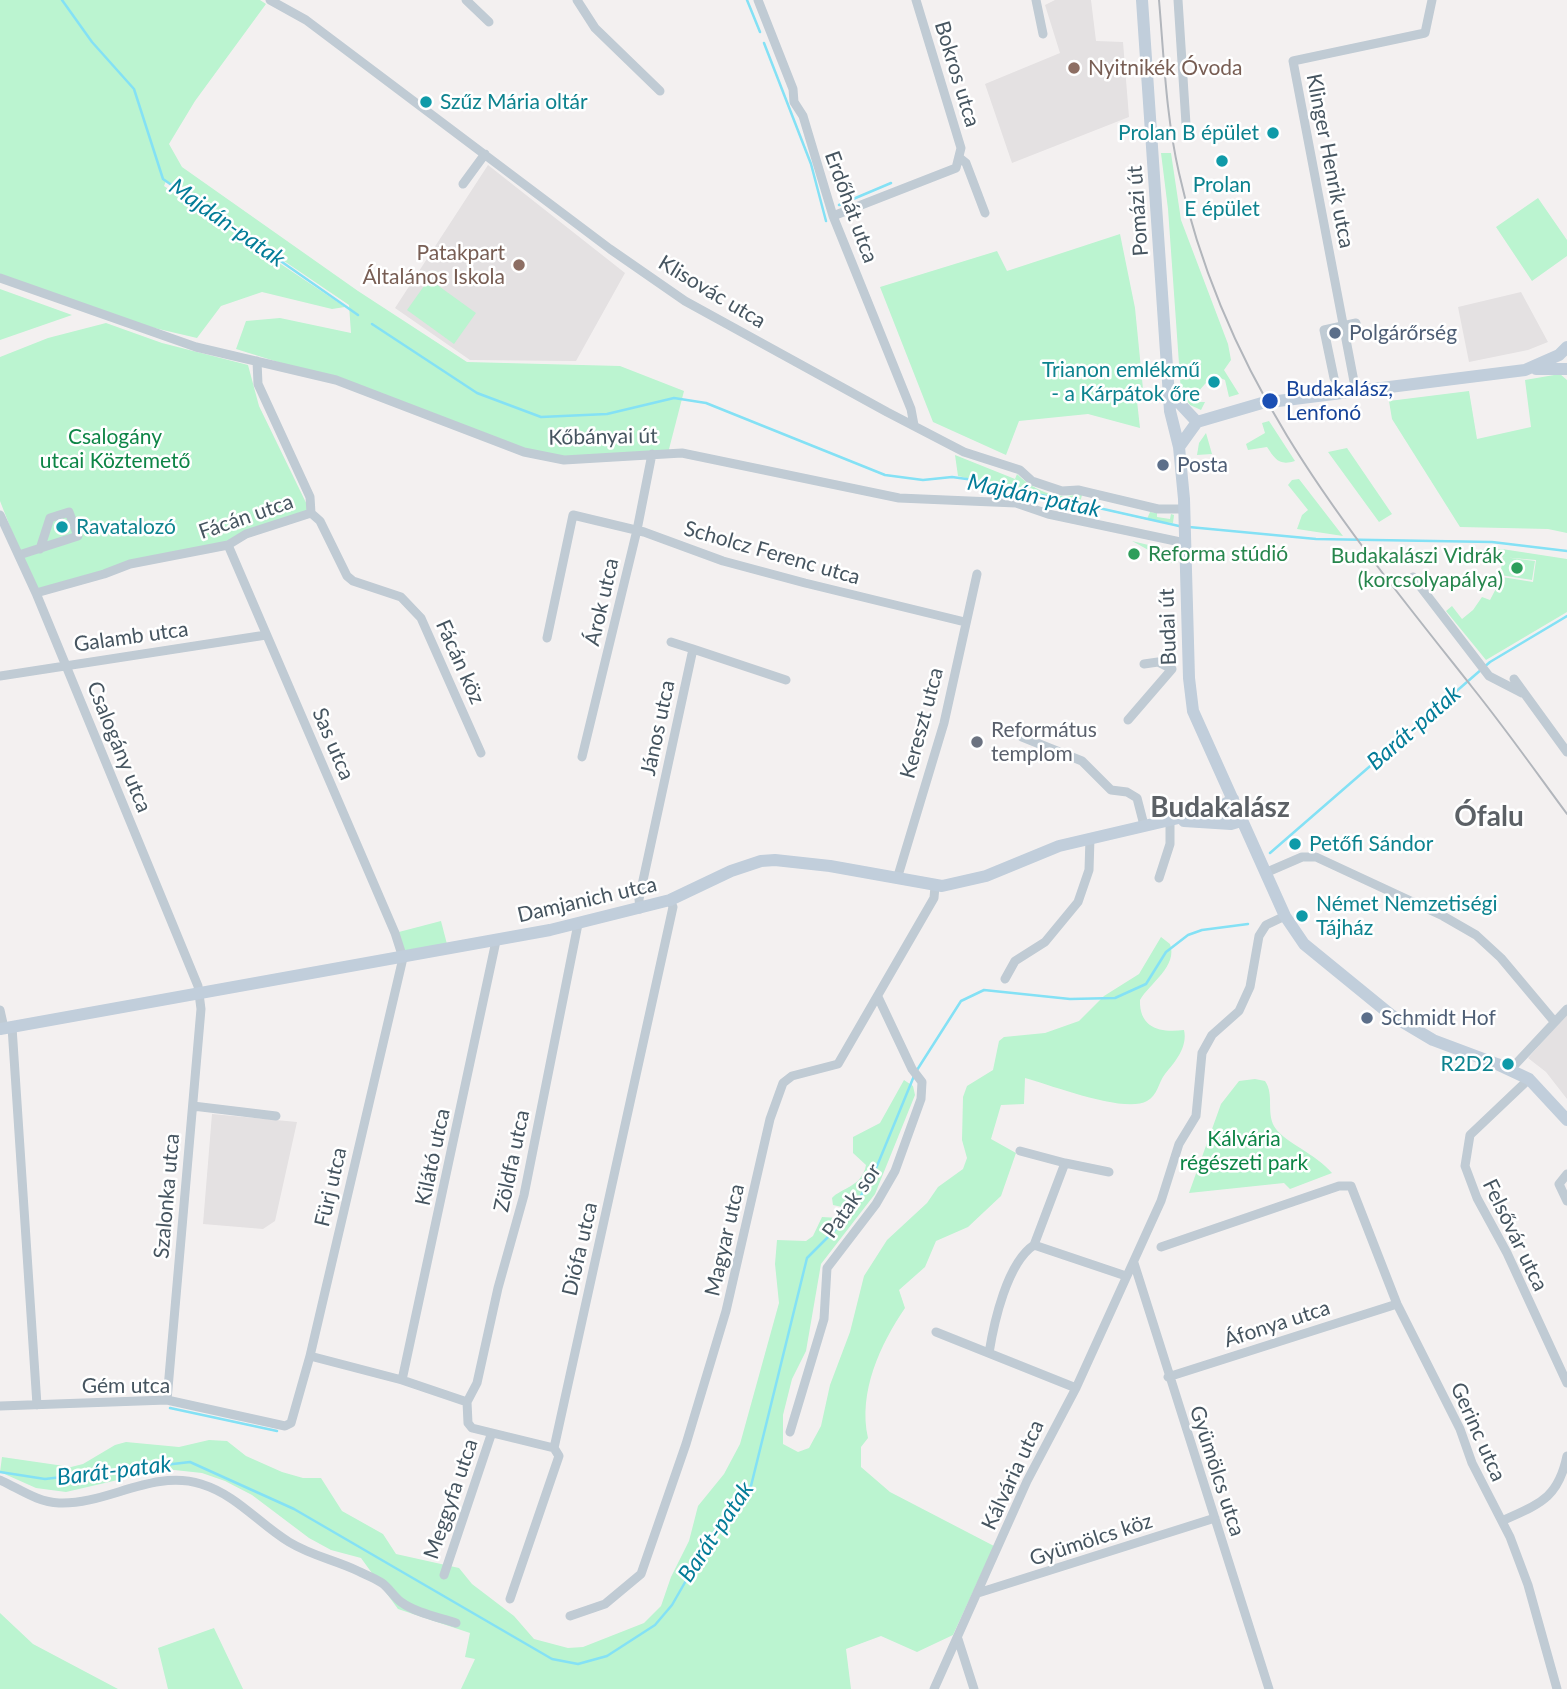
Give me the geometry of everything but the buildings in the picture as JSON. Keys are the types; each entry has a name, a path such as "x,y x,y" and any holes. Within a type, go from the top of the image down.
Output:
{"main road":[{"name":"Pomázi út","path":"1142,0 1170,411 1175,423"},
{"path":"1525,370 1559,355 1566,348"},
{"path":"1175,423 1265,402 1525,370 1567,368 1564,360 1566,348"},
{"path":"1170,393 1191,421"},
{"path":"1179,447 1191,421"},
{"name":"Budai út","path":"1175,423 1184,513 1189,669 1198,726 1285,916"},
{"path":"1170,821 1217,809 1233,799"},
{"path":"1170,821 1231,824 1241,821"},
{"name":"Damjanich utca","path":"5,1028 200,995 578,924 670,900 731,871 775,860 830,866 935,886 986,876 1059,846 1170,821"},
{"path":"1285,916 1304,944 1398,1019 1452,1049 1511,1069 1529,1079 1567,1120"}],"street":[{"name":"Klisovác utca","path":"270,0 306,20 685,301 964,452 1020,470 1032,481 1065,491 1078,490 1184,513"},
{"path":"466,0 489,22"},
{"path":"577,0 595,28 660,91"},
{"name":"Erdőhát utca","path":"758,0 793,89 794,102 803,116 803,125 833,216 911,409 914,425"},
{"name":"Bokros utca","path":"916,0 961,148 961,159 966,163 985,213"},
{"path":"1036,0 1043,34"},
{"path":"1178,0 1186,124"},
{"name":"Klinger Henrik utca","path":"1356,392 1293,61 1424,33 1432,0"},
{"path":"463,184 485,155"},
{"path":"833,216 956,169 961,159"},
{"name":"Kőbányai út","path":"0,278 152,333 336,380 494,441 547,458 564,460 652,454 697,455 899,498 1016,503 1048,514 1185,539"},
{"path":"1334,378 1324,330 1356,323"},
{"name":"Fácán utca","path":"36,593 104,575 130,564 228,545 246,534 311,513 310,497 258,384 257,361"},
{"name":"Árok utca","path":"582,757 637,530 652,454"},
{"path":"19,555 40,549 78,536 69,512 50,518 40,549"},
{"name":"Fácán köz","path":"311,513 320,521 347,576 353,581 401,597 421,618 481,753"},
{"name":"Csalogány utca","path":"0,515 66,664 200,995"},
{"name":"Scholcz Ferenc utca","path":"547,638 570,517 637,530 735,564 965,622"},
{"name":"Sas utca","path":"228,545 395,933 402,958"},
{"name":"Kereszt utca","path":"897,879 944,723 977,574"},
{"path":"1413,578 1483,669 1504,685 1522,692"},
{"name":"Galamb utca","path":"0,676 266,635"},
{"path":"671,642 786,680"},
{"name":"János utca","path":"640,909 639,899 694,649"},
{"path":"1144,664 1158,662 1172,669 1189,669"},
{"path":"1128,720 1172,669"},
{"path":"1514,679 1567,752"},
{"path":"1022,737 1082,761 1111,790 1137,798 1144,825"},
{"path":"1159,878 1170,844 1170,821"},
{"path":"1005,979 1015,961 1045,942 1078,902 1089,870 1090,838"},
{"path":"1265,873 1302,857 1316,858 1476,935 1502,958 1553,1020"},
{"name":"Magyar utca","path":"570,1616 605,1604 641,1574 686,1444 726,1311 770,1119 783,1083 792,1076 838,1064 934,898 935,886"},
{"name":"Diófa utca","path":"510,1599 559,1456 554,1448 673,907 670,900"},
{"path":"1134,1264 1161,1201 1178,1144 1196,1116 1202,1053 1212,1035 1239,1011 1250,987 1259,936 1266,925 1285,916"},
{"name":"Zöldfa utca","path":"467,1402 477,1383 498,1288 524,1195 578,924"},
{"name":"Kilátó utca","path":"402,1380 496,941"},
{"name":"Fürj utca","path":"291,1423 310,1356 402,958"},
{"name":"Szalonka utca","path":"167,1400 200,995"},
{"name":"Patak sor","path":"790,1432 824,1319 827,1268 876,1204 895,1171 921,1099 922,1082 912,1069 878,997"},
{"path":"1511,1069 1553,1020 1567,1009"},
{"path":"0,1010 5,1028 37,1405"},
{"name":"Felsővár utca","path":"1529,1079 1470,1135 1465,1152 1470,1181 1567,1383"},
{"path":"192,1106 276,1116"},
{"path":"1020,1151 1109,1172"},
{"path":"989,1353 994,1322 1002,1297 1026,1251 1034,1245 1065,1163"},
{"path":"1567,1174 1559,1184 1567,1201"},
{"name":"Gerinc utca","path":"1161,1247 1345,1184 1356,1193 1397,1304 1460,1429 1472,1463 1502,1521 1528,1585 1558,1689"},
{"path":"1034,1245 1126,1276"},
{"name":"Kálvária utca","path":"934,1689 1027,1481 1076,1388 1126,1276 1134,1264"},
{"name":"Gyümölcs utca","path":"1134,1264 1269,1689"},
{"name":"Áfonya utca","path":"1168,1377 1397,1304"},
{"path":"936,1332 1076,1388"},
{"path":"310,1356 402,1380 467,1402 468,1423 491,1434 554,1448"},
{"name":"Gém utca","path":"0,1406 167,1400 285,1426 291,1423"},
{"name":"Meggyfa utca","path":"444,1575 491,1434"},
{"path":"1502,1521 1554,1492 1560,1483 1567,1457"},
{"path":"0,1480 33,1497 57,1503 82,1502 127,1487 152,1483 197,1483 227,1493 287,1541 317,1558 354,1569 383,1584 401,1602 456,1623"},
{"name":"Gyümölcs köz","path":"978,1593 1215,1518"},
{"path":"958,1640 974,1689"}],"shaded area":[{"name":"Nyitnikék Óvoda","path":"1055,0 1091,0 1096,41 1123,42 1129,117 1012,163 985,84 1060,53 1045,5"},
{"name":"Patakpart Általános Iskola","path":"488,165 625,273 576,361 470,360 395,308"},
{"path":"1521,292 1548,342 1528,350 1469,362 1458,307"},
{"path":"1567,1014 1567,1099 1546,1072 1528,1058"},
{"path":"212,1114 297,1122 275,1221 263,1229 203,1224"}],"green space":[{"path":"0,0 260,0 266,4 195,101 169,144 182,167 358,291 467,362 620,366 684,391 668,453 547,458 336,380 236,349 246,321 280,318 351,333 349,305 166,181 164,186 345,307 332,309 262,292 221,306 197,338 133,323 0,278"},
{"path":"1161,153 1171,153 1181,220 1228,344 1231,360 1224,370 1239,394 1229,397 1225,380 1213,375 1197,393 1198,402 1205,402 1201,410 1190,405 1181,392 1168,209"},
{"path":"1538,198 1567,240 1567,256 1532,281 1496,227"},
{"path":"1120,234 1135,308 1144,399 1137,401 1140,428 1088,414 1019,421 1006,455 933,422 880,287 997,251 1007,271"},
{"path":"429,279 476,313 454,344 407,310"},
{"path":"0,289 72,315 0,340"},
{"name":"Csalogány utcai Köztemető","path":"106,323 162,343 248,365 259,406 311,513 228,545 130,564 36,593 0,501 0,357 48,338"},
{"path":"1560,374 1567,380 1567,533 1548,529 1460,527 1392,419 1389,401 1469,391 1477,439 1531,427 1525,380"},
{"path":"1269,421 1295,461 1285,463 1278,460 1267,447 1248,450 1246,444 1265,433 1262,423"},
{"path":"1206,433 1212,454 1197,455 1199,443"},
{"path":"1347,448 1392,514 1379,522 1328,452"},
{"path":"955,455 1015,479 1017,474 1027,483 1051,494 1082,495 1080,503 1147,519 1150,512 1157,513 1157,517 1170,519 1171,514 1174,515 1173,523 1148,520 958,476"},
{"path":"1299,479 1343,536 1297,529 1302,515 1308,510 1288,485 1292,480"},
{"path":"1132,541 1173,551 1172,563"},
{"path":"1502,549 1567,559 1567,612 1486,660 1446,611 1452,606 1462,619 1482,597 1490,600 1502,577 1533,582 1536,560 1478,555 1478,550"},
{"name":"Budakalászi Vidrák (korcsolyapálya)","path":"1503,557 1535,561 1532,580 1500,575"},
{"path":"441,921 448,948 403,958 395,933"},
{"path":"1161,937 1170,944 1170,960 1140,1000 1141,1010 1143,1017 1153,1027 1168,1031 1184,1030 1185,1036 1180,1054 1153,1096 1137,1104 1122,1104 1025,1078 1024,1104 1001,1105 991,1139 1016,1153 1001,1196 968,1227 936,1241 925,1267 899,1290 905,1308 887,1337 873,1370 866,1403 868,1438 861,1447 861,1467 890,1492 994,1546 953,1635 917,1652 881,1636 846,1649 851,1689 461,1689 475,1659 465,1657 470,1633 398,1609 361,1558 331,1550 309,1538 252,1495 225,1481 202,1473 165,1469 66,1492 36,1488 0,1472 2,1457 71,1467 83,1464 115,1445 126,1442 179,1447 209,1440 227,1441 246,1456 282,1472 303,1478 321,1478 342,1511 383,1534 396,1554 459,1568 472,1584 514,1616 534,1639 568,1648 583,1647 644,1623 661,1606 671,1577 689,1541 698,1506 724,1474 740,1444 779,1303 775,1264 777,1240 806,1241 813,1236 822,1217 839,1218 842,1207 833,1205 832,1198 856,1182 866,1165 853,1153 853,1137 880,1123 904,1080 913,1086 915,1095 875,1194 821,1264 806,1351 792,1379 783,1415 783,1444 798,1452 809,1448 821,1426 830,1385 850,1332 864,1276 887,1240 927,1203 938,1187 963,1169 967,1158 962,1140 963,1097 967,1086 993,1070 999,1041 1004,1037 1045,1033 1079,1021 1104,996 1139,974"},
{"name":"Kálvária régészeti park","path":"1239,1081 1265,1081 1268,1087 1271,1118 1280,1134 1332,1173 1290,1189 1284,1183 1189,1193 1221,1104"},
{"path":"0,1613 33,1644 118,1689 0,1689"},
{"path":"214,1628 243,1689 168,1689 158,1648"}],"waterway":[{"name":"Majdán-patak","path":"62,0 92,42 134,89 163,179 358,315"},
{"path":"747,0 760,32"},
{"path":"764,43 811,164 826,221"},
{"path":"839,205 891,183"},
{"name":"Majdán-patak","path":"372,324 477,393 541,417 607,414 674,398 706,403 885,475 923,480 952,477 974,480 1179,526"},
{"name":"Majdán-patak","path":"1189,527 1316,539 1492,542 1567,551"},
{"name":"Barát-patak","path":"1270,853 1490,662 1567,616"},
{"name":"Barát-patak","path":"917,1070 961,1001 984,990 1070,999 1115,998 1146,984 1166,952 1188,935 1202,930 1248,924"},
{"name":"Barát-patak","path":"0,1472 45,1479 190,1462 294,1509 552,1659 578,1664 607,1656 655,1625 672,1605 715,1530 751,1486 807,1258 851,1214 877,1166 914,1076"},
{"path":"170,1408 277,1431"}],"tram line":[{"path":"1159,0 1168,109 1179,173 1200,249 1226,319 1258,385 1294,448 1335,508 1567,814"}],"place":[{"name":"Nyitnikék Óvoda","path":"1074,68"},
{"name":"Szűz Mária oltár","path":"426,102"},
{"name":"Prolan B épület","path":"1273,133"},
{"name":"Prolan E épület","path":"1222,161"},
{"name":"Patakpart Általános Iskola","path":"519,265"},
{"name":"Polgárőrség","path":"1335,333"},
{"name":"Trianon emlékmű - a Kárpátok őre","path":"1214,382"},
{"name":"Budakalász, Lenfonó","path":"1270,401"},
{"name":"Posta","path":"1163,465"},
{"name":"Ravatalozó","path":"62,527"},
{"name":"Reforma stúdió","path":"1134,554"},
{"name":"Budakalászi Vidrák (korcsolyapálya)","path":"1517,568"},
{"name":"Református templom","path":"977,742"},
{"name":"Petőfi Sándor","path":"1295,844"},
{"name":"Német Nemzetiségi Tájház","path":"1302,916"},
{"name":"Schmidt Hof","path":"1367,1018"},
{"name":"R2D2","path":"1508,1064"}],"district":[{"name":"Budakalász","path":"1220,808"},
{"name":"Ófalu","path":"1489,817"}]}
